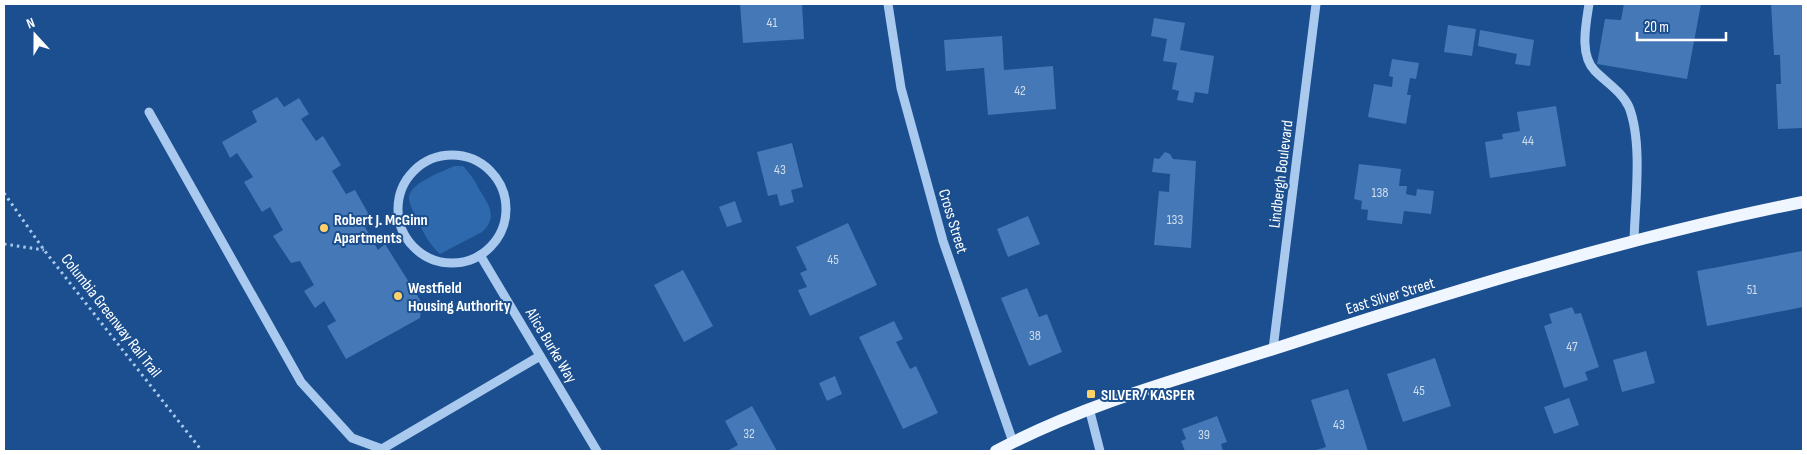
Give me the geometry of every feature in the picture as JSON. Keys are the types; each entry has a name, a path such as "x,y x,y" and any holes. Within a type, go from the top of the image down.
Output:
{"main road":[{"name":"East Silver Street","path":"996,451 1089,408 1432,299 1634,241 1746,213 1803,202"}],"street":[{"name":"Cross Street","path":"888,4 901,88 943,241 1013,442"},
{"name":"Lindbergh Boulevard","path":"1273,349 1316,4"},
{"path":"1589,4 1586,24 1586,51 1593,69 1613,86 1628,106 1637,140 1634,241"},
{"path":"149,112 301,382 352,438 382,449 540,356"},
{"path":"442,155 460,155 478,161 493,173 503,189 506,207 503,226 494,242 480,255 464,261 448,263 431,259 417,250 406,238 399,222 398,214 401,189 410,174 424,162 442,155"},
{"name":"Alice Burke Way","path":"480,255 597,451"},
{"path":"1089,408 1100,451"}],"path":[{"name":"Columbia Greenway Rail Trail","path":"4,193 44,250 202,451"},
{"path":"4,244 44,250"}],"shaded area":[{"path":"454,166 463,166 470,174 488,205 491,216 490,221 482,232 440,254 422,230 409,199 414,188 419,184"}],"building":[{"path":"740,4 802,4 804,39 743,43"},
{"path":"1624,4 1701,4 1687,79 1597,64 1605,19 1621,20"},
{"path":"1771,4 1803,4 1803,128 1778,129 1776,84 1781,84 1780,55 1774,55"},
{"path":"1154,18 1185,23 1180,50 1214,56 1208,94 1195,92 1193,103 1177,100 1179,91 1172,89 1177,63 1163,61 1167,39 1151,36"},
{"path":"1448,25 1476,29 1472,56 1444,52"},
{"path":"1480,30 1534,40 1530,66 1515,64 1517,54 1478,46"},
{"path":"1002,36 1004,70 1053,66 1056,109 988,115 984,68 946,71 944,40"},
{"path":"1392,59 1419,63 1416,79 1410,78 1407,95 1411,95 1406,124 1368,117 1374,84 1392,87 1393,77 1389,76"},
{"name":"Robert J. McGinn Apartments","path":"277,97 284,107 299,98 309,114 301,119 316,141 323,136 341,165 332,171 346,194 355,190 373,222 365,227 378,250 385,244 422,303 420,318 346,359 327,326 336,321 324,301 315,308 304,291 314,285 300,261 291,263 273,236 283,230 270,207 262,212 244,182 253,177 237,153 230,158 222,142 257,122 252,111"},
{"path":"1556,106 1566,166 1490,178 1485,142 1503,139 1502,134 1520,131 1517,112"},
{"path":"792,143 803,187 791,190 794,202 780,206 777,194 768,196 757,152"},
{"path":"1165,152 1170,154 1173,159 1196,161 1191,248 1154,245 1159,191 1169,192 1170,174 1152,172 1154,158 1159,159"},
{"path":"1359,164 1401,169 1399,186 1407,186 1406,194 1416,196 1417,189 1434,191 1431,214 1404,211 1402,224 1367,220 1368,210 1361,209 1362,201 1354,199"},
{"path":"735,201 742,222 727,227 719,207"},
{"path":"1028,216 1040,244 1008,257 997,229"},
{"path":"848,223 877,285 810,316 798,290 807,287 800,273 807,270 796,247"},
{"path":"1802,251 1803,307 1707,326 1697,271"},
{"path":"683,270 713,326 684,342 654,285"},
{"path":"1027,288 1039,317 1047,314 1062,352 1029,366 1001,298"},
{"path":"1572,307 1575,314 1581,313 1599,367 1585,372 1588,380 1564,388 1544,326 1552,323 1549,314"},
{"path":"894,321 903,339 896,342 910,369 916,366 938,413 903,429 859,337"},
{"path":"1646,351 1655,383 1622,392 1613,360"},
{"path":"1435,358 1451,406 1403,422 1387,374"},
{"path":"835,376 842,394 827,401 819,383"},
{"path":"1348,389 1368,451 1313,451 1326,447 1311,400"},
{"path":"1569,398 1579,425 1554,434 1544,407"},
{"path":"752,406 777,451 729,451 738,445 725,421"},
{"path":"1217,416 1227,442 1221,444 1223,451 1185,451 1181,441 1186,439 1182,429"}],"place":[{"name":"Robert J. McGinn Apartments","path":"324,228"},
{"name":"Westfield Housing Authority","path":"398,296"},
{"name":"SILVER / KASPER","path":"1091,394"}]}
